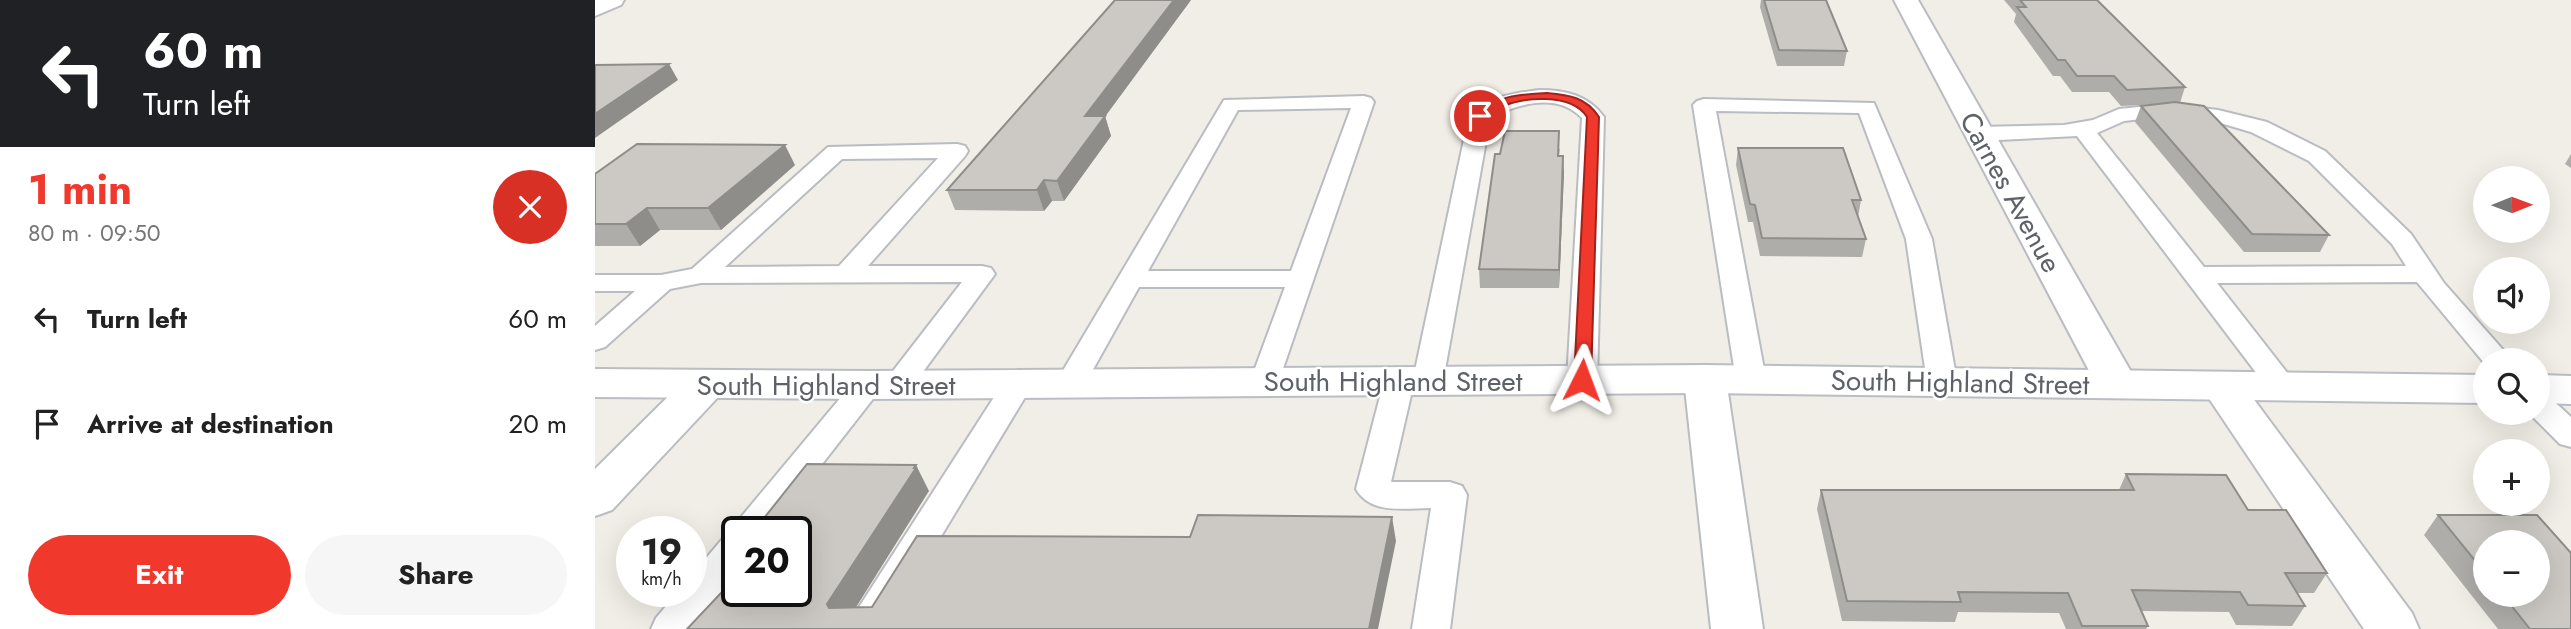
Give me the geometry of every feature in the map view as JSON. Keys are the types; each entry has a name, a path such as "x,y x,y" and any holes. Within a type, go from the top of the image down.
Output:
{"main road":[{"path":"595,9 612,0"},
{"name":"Carnes Avenue","path":"1906,0 2117,384"},
{"path":"1706,379 1737,629"},
{"name":"South Highland Street","path":"595,383 882,385 1706,379 2117,384 2223,388 2473,389"},
{"path":"595,498 705,385"},
{"path":"2223,388 2393,629"},
{"path":"2550,389 2571,390"}],"lane":[{"path":"1431,629 1450,495 1380,495 1373,489 1413,381 1480,116 1496,105 1521,98 1547,96 1569,99 1586,106 1593,117 1582,380"},
{"path":"1070,384 1231,104 1364,103 1265,382"},
{"path":"1751,380 1703,105 1867,107 1919,239 1942,383"},
{"path":"1979,134 2064,132 2099,126 2119,115 2169,110 2218,117 2259,127 2317,156 2402,239 2425,274 2488,348"},
{"path":"2083,129 2284,387"},
{"path":"701,275 836,152 957,151 846,274"},
{"path":"595,284 661,283 701,275 982,274 763,516"},
{"path":"2196,275 2425,274"},
{"path":"1130,279 1301,279"},
{"path":"595,341 661,283"},
{"path":"864,629 1018,384"},
{"path":"2550,416 2571,436"},
{"path":"670,629 721,567"}],"building":[{"path":"1115,0 1174,0 1085,116 1105,116 1057,181 1044,180 1037,190 947,190"},
{"path":"1764,0 1826,0 1847,51 1779,50"},
{"path":"2020,0 2097,0 2185,87 2127,90 2114,76 2077,76 2065,60 2058,60 2017,7 2026,7"},
{"path":"669,64 595,114 595,65"},
{"path":"2175,102 2204,106 2329,235 2252,234 2141,106"},
{"path":"1505,131 1559,131 1558,156 1563,156 1559,270 1479,269 1495,154 1500,154"},
{"path":"637,144 785,145 708,208 647,208 626,224 595,224 595,174"},
{"path":"1738,148 1843,148 1861,200 1852,200 1866,239 1762,238 1755,205 1750,204"},
{"path":"807,464 916,465 827,604 829,608 872,607 917,536 1190,537 1198,515 1392,517 1369,629 687,629 721,593 721,607 812,607 812,516 766,516"},
{"path":"2126,474 2226,475 2248,510 2286,510 2327,573 2285,573 2305,606 2248,605 2240,592 2132,590 2148,626 2082,626 2068,593 1958,592 1961,602 1847,601 1821,490 2134,490"},
{"path":"2438,515 2538,516 2571,553 2571,629 2530,629 2513,607 2550,607 2550,530 2473,530 2473,558"}],"route":[{"path":"1480,116 1496,105 1521,98 1547,96 1569,99 1586,106 1593,117 1582,380"}]}
